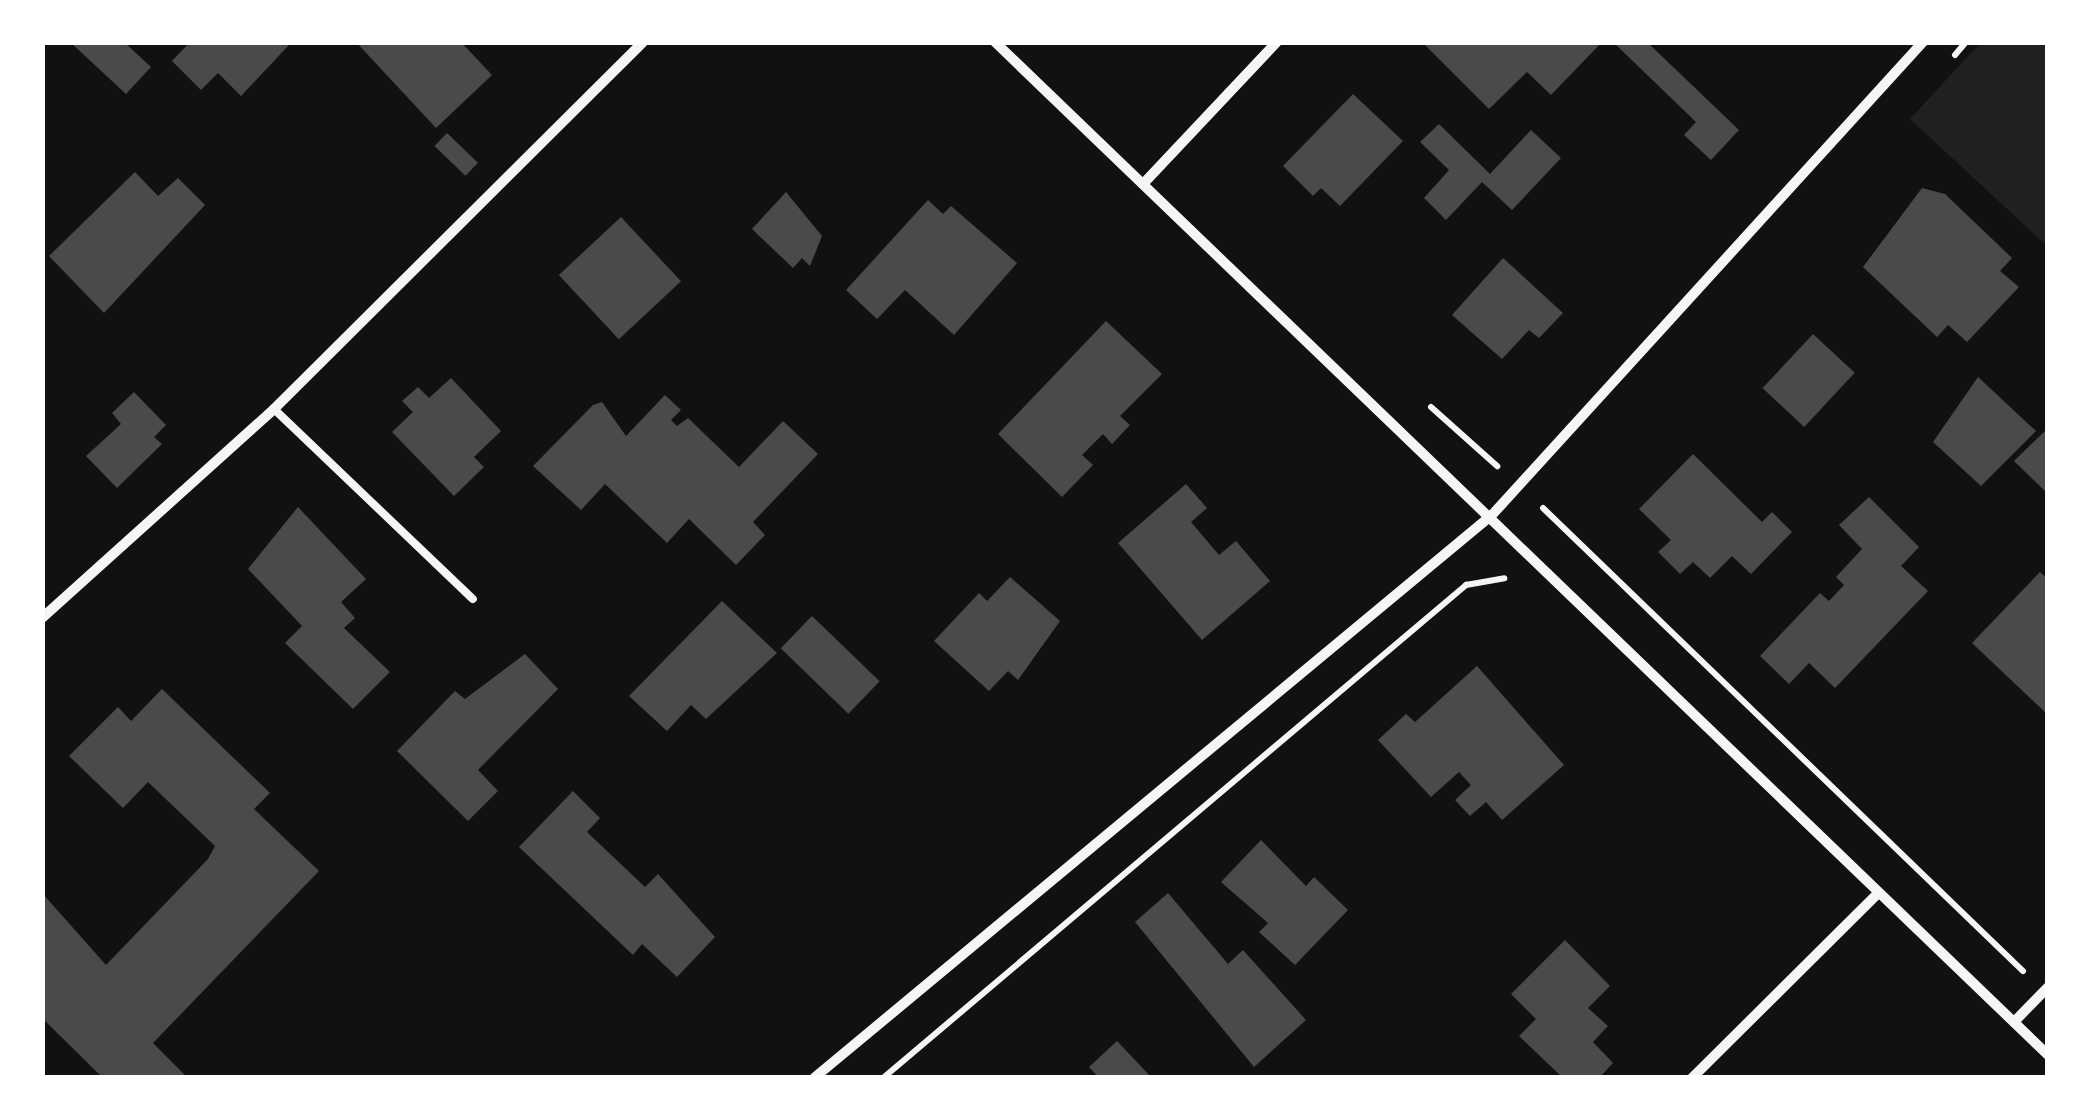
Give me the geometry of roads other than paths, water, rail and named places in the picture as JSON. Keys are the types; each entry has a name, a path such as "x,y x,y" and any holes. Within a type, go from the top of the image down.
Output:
{"street":[{"path":"42,618 274,409 643,42"},
{"path":"995,42 1492,515 2048,1056"},
{"path":"1142,184 1277,42"},
{"path":"814,1078 1492,515 1923,42"},
{"path":"1692,1078 1878,893"},
{"path":"2014,1022 2046,989"}],"lane":[{"path":"274,409 474,599"}]}
